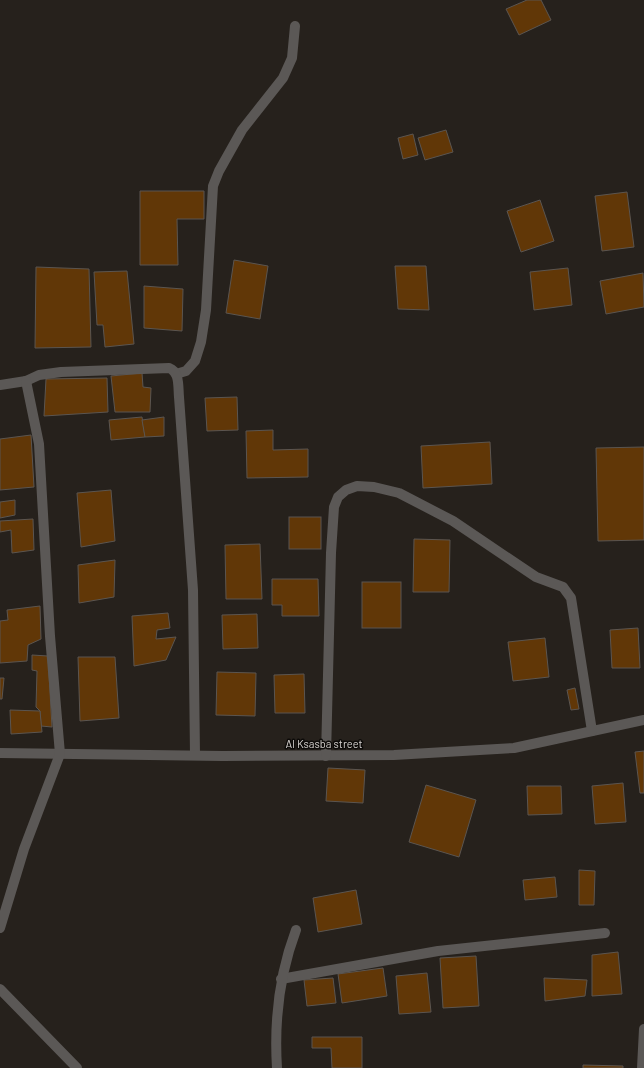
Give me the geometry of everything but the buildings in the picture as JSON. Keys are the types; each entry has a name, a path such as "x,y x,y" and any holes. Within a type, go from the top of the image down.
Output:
{"street":[{"path":"176,374 186,371 195,361 201,342 206,310 213,186 219,171 242,130 283,78 292,58 295,26"},
{"path":"0,385 26,381 40,375 61,372 135,368 169,368 176,374 193,590 195,755"},
{"path":"0,928 24,849 60,754 50,636 39,444 26,381"},
{"path":"326,756 331,553 334,507 338,497 346,490 357,486 374,487 399,493 453,521 536,577 563,588 571,598 592,731"},
{"name":"Al Ksasba street","path":"0,753 394,756 514,748 644,720"},
{"path":"277,1068 275,1042 281,979 286,956 296,930"},
{"path":"281,979 438,951 605,933"},
{"path":"0,989 77,1068"},
{"path":"642,1068 644,1028"}]}
